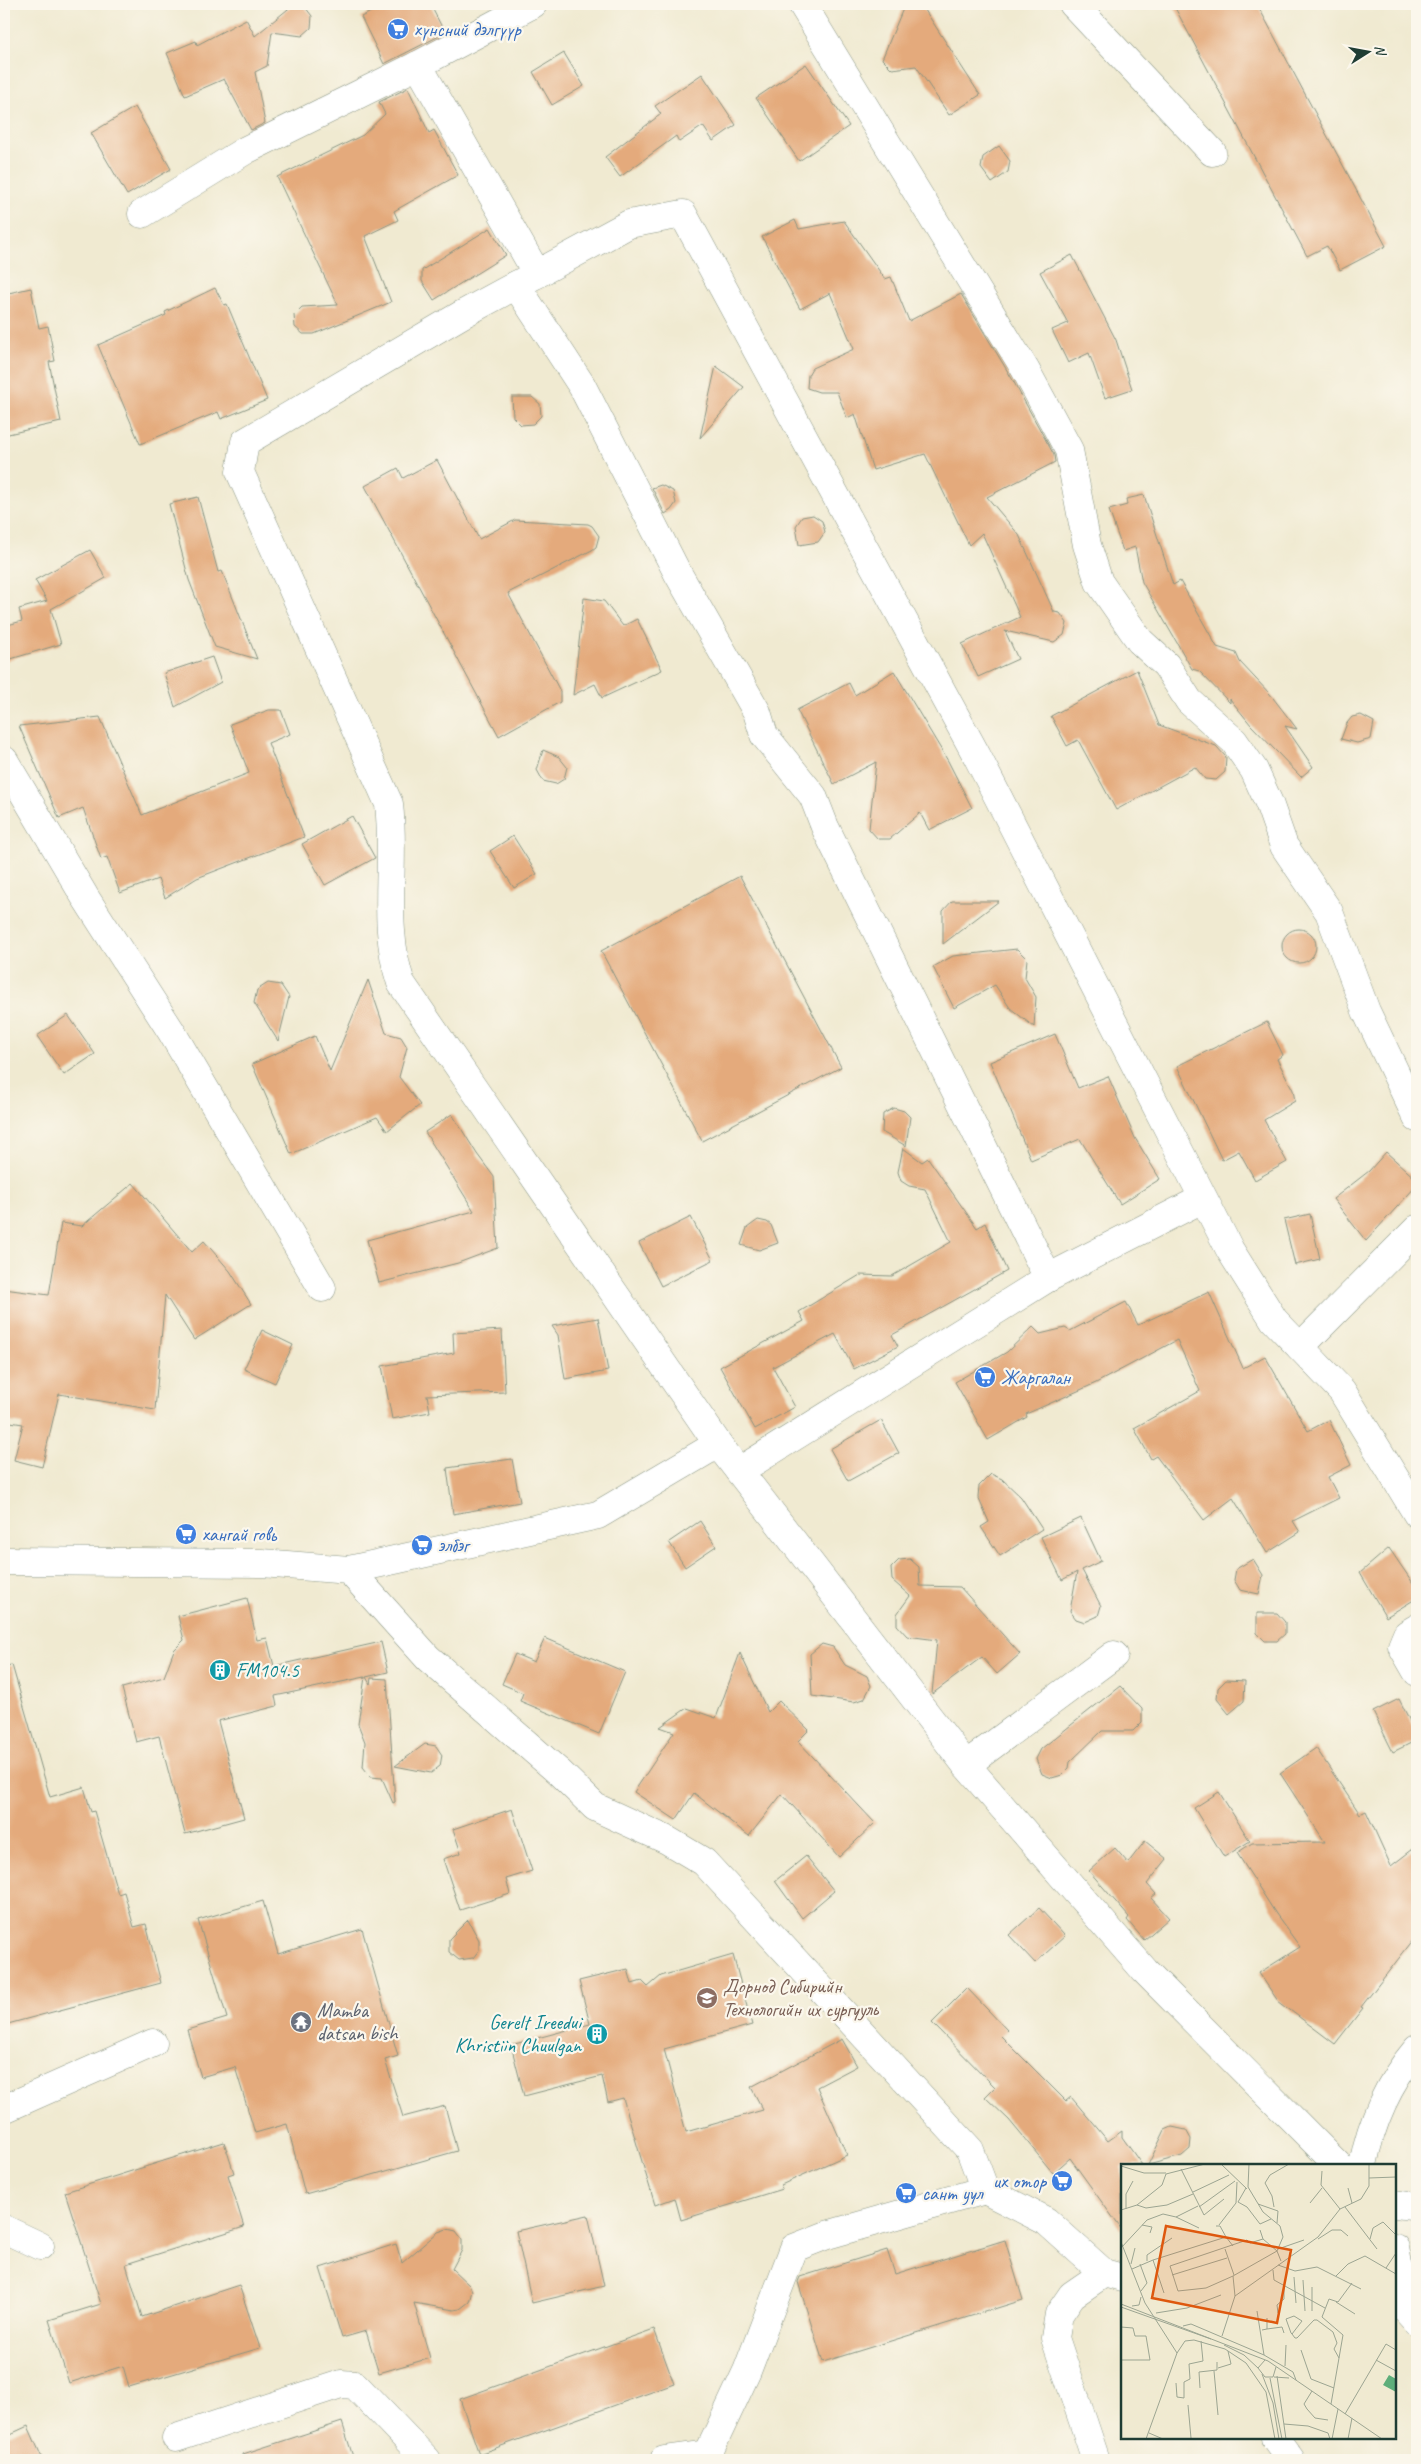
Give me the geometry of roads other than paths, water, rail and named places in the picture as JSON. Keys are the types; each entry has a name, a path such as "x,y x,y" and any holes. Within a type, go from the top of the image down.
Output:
{"street":[{"path":"142,214 246,150 418,65 533,4"},
{"path":"802,4 1025,369 1069,450 1087,545 1099,582 1140,641 1166,665 1189,701 1234,741 1254,770 1269,803 1284,846 1329,912 1366,1011 1396,1078 1417,1118"},
{"path":"1073,4 1212,152"},
{"path":"418,65 678,572 757,712 764,735 813,796 825,827 1048,1278"},
{"path":"1337,2164 1145,1971 966,1765 718,1444 401,983 390,944 392,852 389,804 240,472 245,442 461,315 629,224 683,214 977,756 1202,1200 1230,1250 1274,1320 1342,1391 1417,1514"},
{"path":"4,760 85,897 171,1031 322,1288"},
{"path":"739,1471 1048,1278 1202,1200"},
{"path":"1300,1348 1417,1229"},
{"path":"4,1561 262,1563 349,1570 598,1515 718,1444"},
{"path":"349,1570 428,1658 560,1773 595,1808 667,1840 704,1862 970,2150 985,2190 1046,2221 1113,2275 1072,2295 1059,2314 1055,2338 1096,2460"},
{"path":"1417,1628 1407,1634 1402,1646 1417,1672"},
{"path":"966,1765 1114,1655"},
{"path":"4,2109 153,2044"},
{"path":"1362,2164 1369,2132 1400,2069 1417,2049"},
{"path":"664,2460 709,2457 747,2371 794,2248 827,2235 985,2190"},
{"path":"1396,2204 1417,2207"},
{"path":"4,2229 40,2246"},
{"path":"1396,2253 1408,2311 1417,2322"},
{"path":"176,2438 341,2384 355,2385 428,2460"},
{"path":"1276,2439 1291,2460"}],"place":[{"name":"хүнсний дэлгүүр","path":"398,29"},
{"name":"Жаргалан","path":"985,1377"},
{"name":"хангай говь","path":"186,1534"},
{"name":"элбэг","path":"422,1545"},
{"name":"FM104.5","path":"220,1670"},
{"name":"Дорнод Сибирийн Технологийн их сургууль","path":"707,1998"},
{"name":"Mamba datsan bish","path":"301,2022"},
{"name":"Gerelt Ireedui Khristiin Chuulgan","path":"597,2034"},
{"name":"их отор","path":"1062,2181"},
{"name":"сант уул","path":"906,2193"}]}
